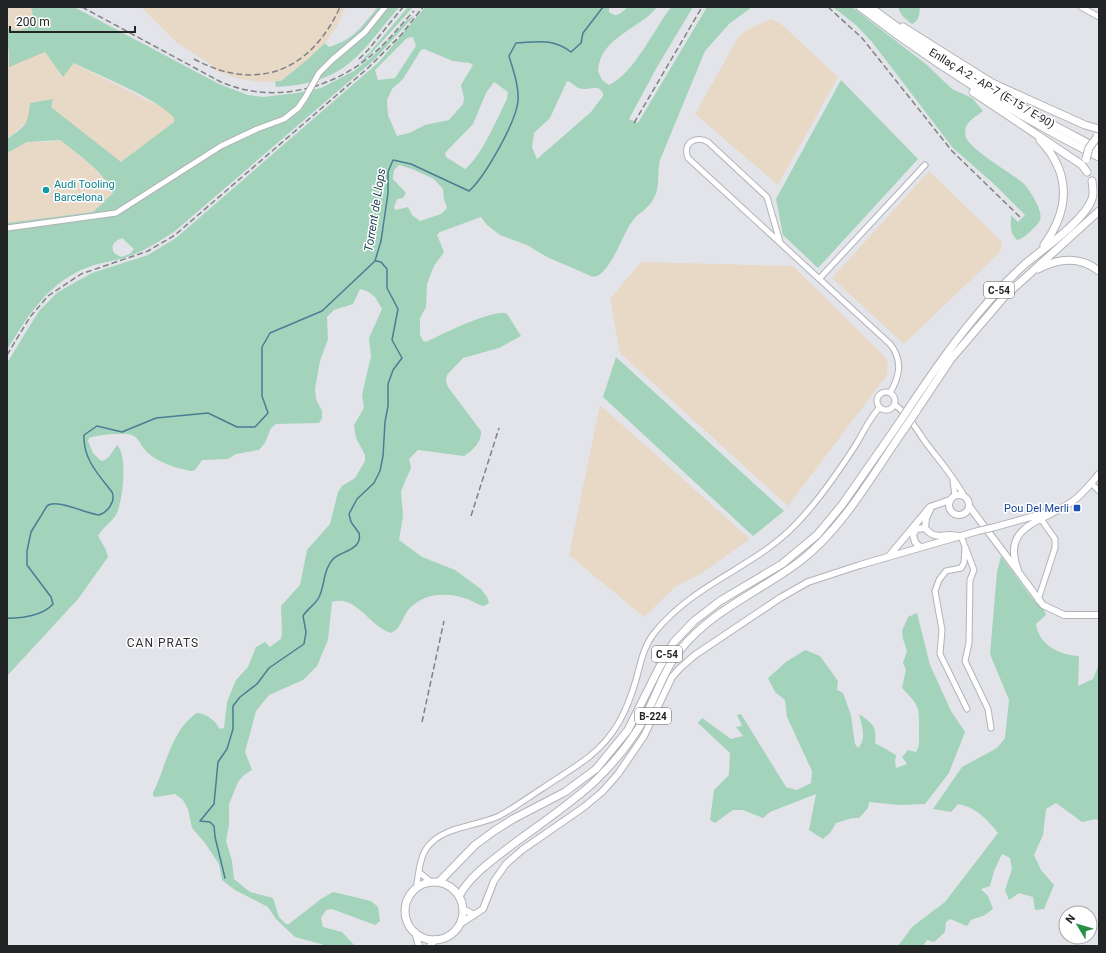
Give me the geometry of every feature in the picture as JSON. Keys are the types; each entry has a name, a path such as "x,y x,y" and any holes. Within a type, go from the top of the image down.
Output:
{"highway":[{"name":"Enllaç A-2 - AP-7 (E-15 / E-90)","path":"860,7 976,81 1033,115 1099,149"},
{"name":"Enllaç A-2 - AP-7 (E-15 / E-90)","path":"870,7 887,23 966,82 1024,118 1099,157"},
{"path":"887,23 908,30 992,83 1085,125 1099,129"},
{"path":"887,23 902,43 1082,165 1088,172"},
{"path":"1085,125 1099,125"},
{"path":"1033,133 1054,159 1061,175 1064,191 1063,208 1058,222 1050,237 1037,254"},
{"name":"C-54","path":"459,896 471,879 487,864 581,792 609,766 623,750 640,725 663,678 680,650 717,614 800,562 838,523 905,428 912,410 940,361 1004,285 1086,209 1093,194 1092,181 1088,172 1086,159 1089,148 1098,136"},
{"name":"C-54","path":"1092,181 1099,188"},
{"name":"C-54","path":"439,882 476,845 494,831 513,819 565,792 596,769 628,730 659,668 674,642 694,621 720,601 782,564 817,535 842,505 899,423 912,410 980,324 1026,276 1099,211"},
{"path":"1026,276 1047,264 1062,260 1085,262 1099,271"},
{"path":"436,940 428,939 415,932 408,922 406,910 410,895 416,889 431,882 439,882 454,890 459,896 463,909 460,924"},
{"name":"B-224","path":"436,940 450,935 460,924"}],"main road":[{"name":"B-224","path":"460,924 483,909 494,881 506,864 522,850 584,807 602,792 618,774 644,736 666,689 680,668 695,655 795,588 830,574 920,547 1060,509 1078,497 1099,474"},
{"path":"890,556 926,511 936,504 952,498 964,496 968,500 969,506 1038,600 1049,609 1060,614 1072,616 1099,616"},
{"path":"950,509 952,498"},
{"path":"936,504 950,509 956,515 965,513 978,518"},
{"path":"925,528 926,518 936,504"},
{"path":"965,513 969,506"},
{"path":"1021,577 1013,555 1015,541 1023,531 1060,509"},
{"path":"920,547 915,542 913,535 916,529 925,528 934,536 951,534 960,536"},
{"path":"463,909 474,915"},
{"path":"415,932 419,946"},
{"name":"B-224","path":"430,946 436,940"}],"street":[{"path":"7,228 116,213 221,146 257,129 284,119 298,108 319,73 365,32 385,7"},
{"path":"1081,7 1099,17"},
{"path":"780,242 767,197 708,142 700,138 692,140 687,146 686,153 688,158 895,349 900,369 897,380 890,393"},
{"path":"820,279 925,165"},
{"path":"894,405 888,410 880,407 877,402 879,396 884,392 890,393 894,396 894,405 910,421 964,496"},
{"path":"416,889 421,862 432,842 444,834 499,816 578,765 599,749 617,728 623,717 631,696 643,652 656,632 678,608 693,596 753,557 790,530 815,502 857,444 867,423 880,407"},
{"path":"952,498 953,480"},
{"path":"1091,483 1099,491"},
{"path":"1038,600 1056,548 1055,539 1041,519"},
{"path":"960,536 974,570 970,580 969,643 965,661 988,709 991,728"},
{"path":"965,546 964,563 961,568 946,571 939,580 935,591 942,630 940,654 967,709"},
{"path":"420,873 431,882"}],"shaded area":[{"path":"7,7 31,7 34,15 33,21 23,30 15,31 7,28"},
{"path":"141,7 345,7 338,25 325,43 308,59 281,81 259,82 236,78 214,70 212,65 177,43"},
{"path":"771,19 781,24 838,77 778,185 695,114 739,36 748,29"},
{"path":"7,43 10,51 45,52 63,77 73,63 170,112 174,118 174,122 121,162 50,107 53,100 7,139"},
{"path":"60,140 90,164 110,186 113,193 93,212 7,223 7,153 27,142 49,142"},
{"path":"929,171 1000,240 1002,245 1000,252 904,344 832,278"},
{"path":"641,262 793,266 885,357 888,364 887,375 788,506 620,353 610,299"},
{"path":"600,405 750,539 699,575 675,587 644,617 569,555"}],"green space":[{"path":"31,7 74,7 219,84 248,95 263,97 297,93 321,88 354,71 373,56 408,19 414,16 374,60 175,231 131,256 83,269 55,287 29,316 7,350 7,223 93,212 113,193 109,185 97,171 60,140 27,142 7,153 7,139 22,128 27,121 30,103 53,99 51,107 121,162 174,122 174,118 166,111 142,95 74,63 63,77 45,52 9,67 7,28 19,30 28,27 31,24","holes":["122,238 134,249 130,254 121,257 114,253 113,246 115,242"]},
{"path":"378,7 399,7 361,53 348,64 335,73 319,80 276,87 275,81 281,81 325,43 329,47 338,44 357,32"},
{"path":"408,7 413,7 368,57 358,64 370,52"},
{"path":"425,7 609,7 609,12 617,15 628,7 657,7 650,15 613,42 600,59 598,71 602,80 609,85 618,80 626,72 642,52 672,7 693,7 657,67 629,119 638,123 707,7 752,7 729,24 705,51 660,160 657,192 653,201 631,223 609,265 603,272 597,276 591,276 547,257 527,245 500,235 487,225 481,217 440,232 437,235 444,252 434,266 427,284 426,307 420,318 420,335 423,341 426,342 480,318 501,313 507,314 521,336 499,348 463,358 447,375 446,381 448,387 481,431 480,439 474,448 464,456 418,450 409,459 411,468 401,492 403,516 399,540 422,557 455,570 481,589 487,597 489,603 484,606 452,595 436,595 429,597 415,604 409,609 398,628 391,633 383,630 356,607 341,601 332,602 328,640 317,666 303,680 269,695 256,711 245,752 252,770 244,775 238,782 229,804 229,825 226,841 232,861 234,879 250,892 273,898 279,917 286,924 289,924 321,899 333,892 371,901 378,907 380,921 375,925 332,909 326,910 321,918 323,927 342,932 355,946 328,946 295,937 276,919 268,907 235,890 222,880 219,864 205,843 192,828 188,809 183,800 175,794 156,797 153,796 153,793 175,739 188,720 197,713 210,718 220,729 224,728 227,702 236,680 248,667 256,647 265,642 270,647 281,639 281,606 300,585 307,550 330,524 338,492 342,486 355,478 365,461 365,455 356,438 354,425 364,408 362,395 371,356 369,338 382,309 375,297 367,291 360,289 353,304 334,310 327,317 328,339 320,361 315,389 316,399 322,411 322,418 319,423 276,424 271,428 265,443 259,450 236,454 228,459 202,460 195,470 192,471 180,469 161,462 150,455 136,438 129,434 110,434 89,438 88,441 93,453 100,460 103,461 109,457 117,445 122,458 123,479 119,509 114,518 98,536 106,550 108,557 78,599 7,676 7,363 39,311 58,292 92,273 148,255 176,238 379,62","holes":["413,37 416,46 395,78 378,80 375,70 407,38","424,49 453,61 470,63 473,65 461,85 464,98 463,104 449,120 425,125 409,133 397,136 388,115 387,100 392,89 403,79 421,50","567,81 583,89 598,88 603,93 603,96 591,112 537,159 532,147 534,133 550,118","494,82 508,92 507,99 483,146 465,169 446,157 445,153 473,124 486,93","399,165 434,179 443,189 447,208 441,214 420,221 412,215 408,207 396,210 394,208 397,199 403,198 406,193 393,179 394,170"]},
{"path":"833,7 852,7 927,65 952,89 972,98 983,111 973,118 968,124 965,133 966,138 976,149 1022,182 1028,189 1038,206 1041,216 1038,223 1030,232 1017,240 1014,237 1011,229 1011,215 1018,222 1025,215 994,184 953,148 872,42 856,25"},
{"path":"898,7 920,7 918,19 912,24 905,19"},
{"path":"841,80 918,159 818,268 783,235 776,199"},
{"path":"616,357 784,511 753,536 603,397"},
{"path":"1001,556 1032,598 1043,608 1046,615 1036,624 1041,638 1051,648 1057,651 1064,654 1079,656 1078,686 1093,679 1099,664 1099,821 1096,819 1082,822 1056,803 1046,809 1043,835 1034,855 1041,870 1054,885 1044,909 1035,910 1033,897 1019,893 1009,900 1005,890 1012,869 1010,858 1002,854 994,871 990,886 981,889 988,896 993,909 985,915 971,920 967,926 950,919 946,922 945,932 934,942 927,940 923,946 898,946 912,927 945,902 998,833 981,814 971,808 958,804 951,812 933,809 962,767 997,748 1005,738 1009,700 990,654 997,572"},
{"path":"917,613 930,665 951,711 965,732 949,773 925,804 900,805 869,802 868,808 859,818 852,818 836,823 830,833 823,839 809,830 816,794 770,812 763,818 743,810 733,810 715,823 710,820 714,790 729,775 730,753 698,723 702,718 731,739 743,736 736,727 742,726 737,715 741,714 786,787 797,790 811,783 812,771 787,717 785,700 775,692 768,678 786,662 805,650 820,656 838,681 837,690 843,693 851,715 855,744 858,748 861,744 863,736 859,714 868,720 875,729 875,743 896,755 896,768 907,764 902,757 908,750 916,752 919,743 919,713 916,704 902,688 906,670 903,663 907,651 902,631 908,617"}],"waterway":[{"name":"Torrent de Llops","path":"7,618 32,616 44,611 53,604 51,597 27,565 27,551 31,532 47,506 51,504 64,505 99,515 108,509 112,502 112,492 92,466 86,452 84,435 97,426 122,432 156,418 208,413 237,427 255,427 268,413 262,396 262,347 270,333 322,311 375,261 381,241 388,193 388,172 393,160 411,164 469,191 476,184 499,149 516,110 518,89 509,56 516,43 545,42 557,45 571,52 581,43 583,33 603,7"},
{"path":"225,878 215,837 214,826 210,822 200,821 214,804 218,762 227,749 233,729 233,706 240,697 257,684 269,668 304,644 306,632 303,616 319,597 327,568 333,559 355,547 358,543 359,533 351,522 349,514 357,499 374,483 380,471 388,406 388,384 393,370 402,358 392,340 398,309 387,288 387,269 381,262 376,261"}],"railway":[{"path":"82,7 219,81 239,88 259,92 300,90 339,76 357,66 374,53 414,11"},
{"path":"194,59 217,69 239,74 260,74 280,70 298,61 314,47 328,29 340,7"},
{"path":"359,59 403,7"},
{"path":"7,355 30,317 48,296 81,274 148,251 175,235 368,68 401,35 423,7"},
{"path":"634,123 702,7"},
{"path":"828,7 862,38 952,151 1021,218"},
{"path":"471,516 499,428"},
{"path":"422,722 444,621"}],"place":[{"name":"Audi Tooling Barcelona","path":"46,190"},
{"name":"Pou Del Merli","path":"1077,508"}],"district":[{"name":"CAN PRATS","path":"163,643"}]}
